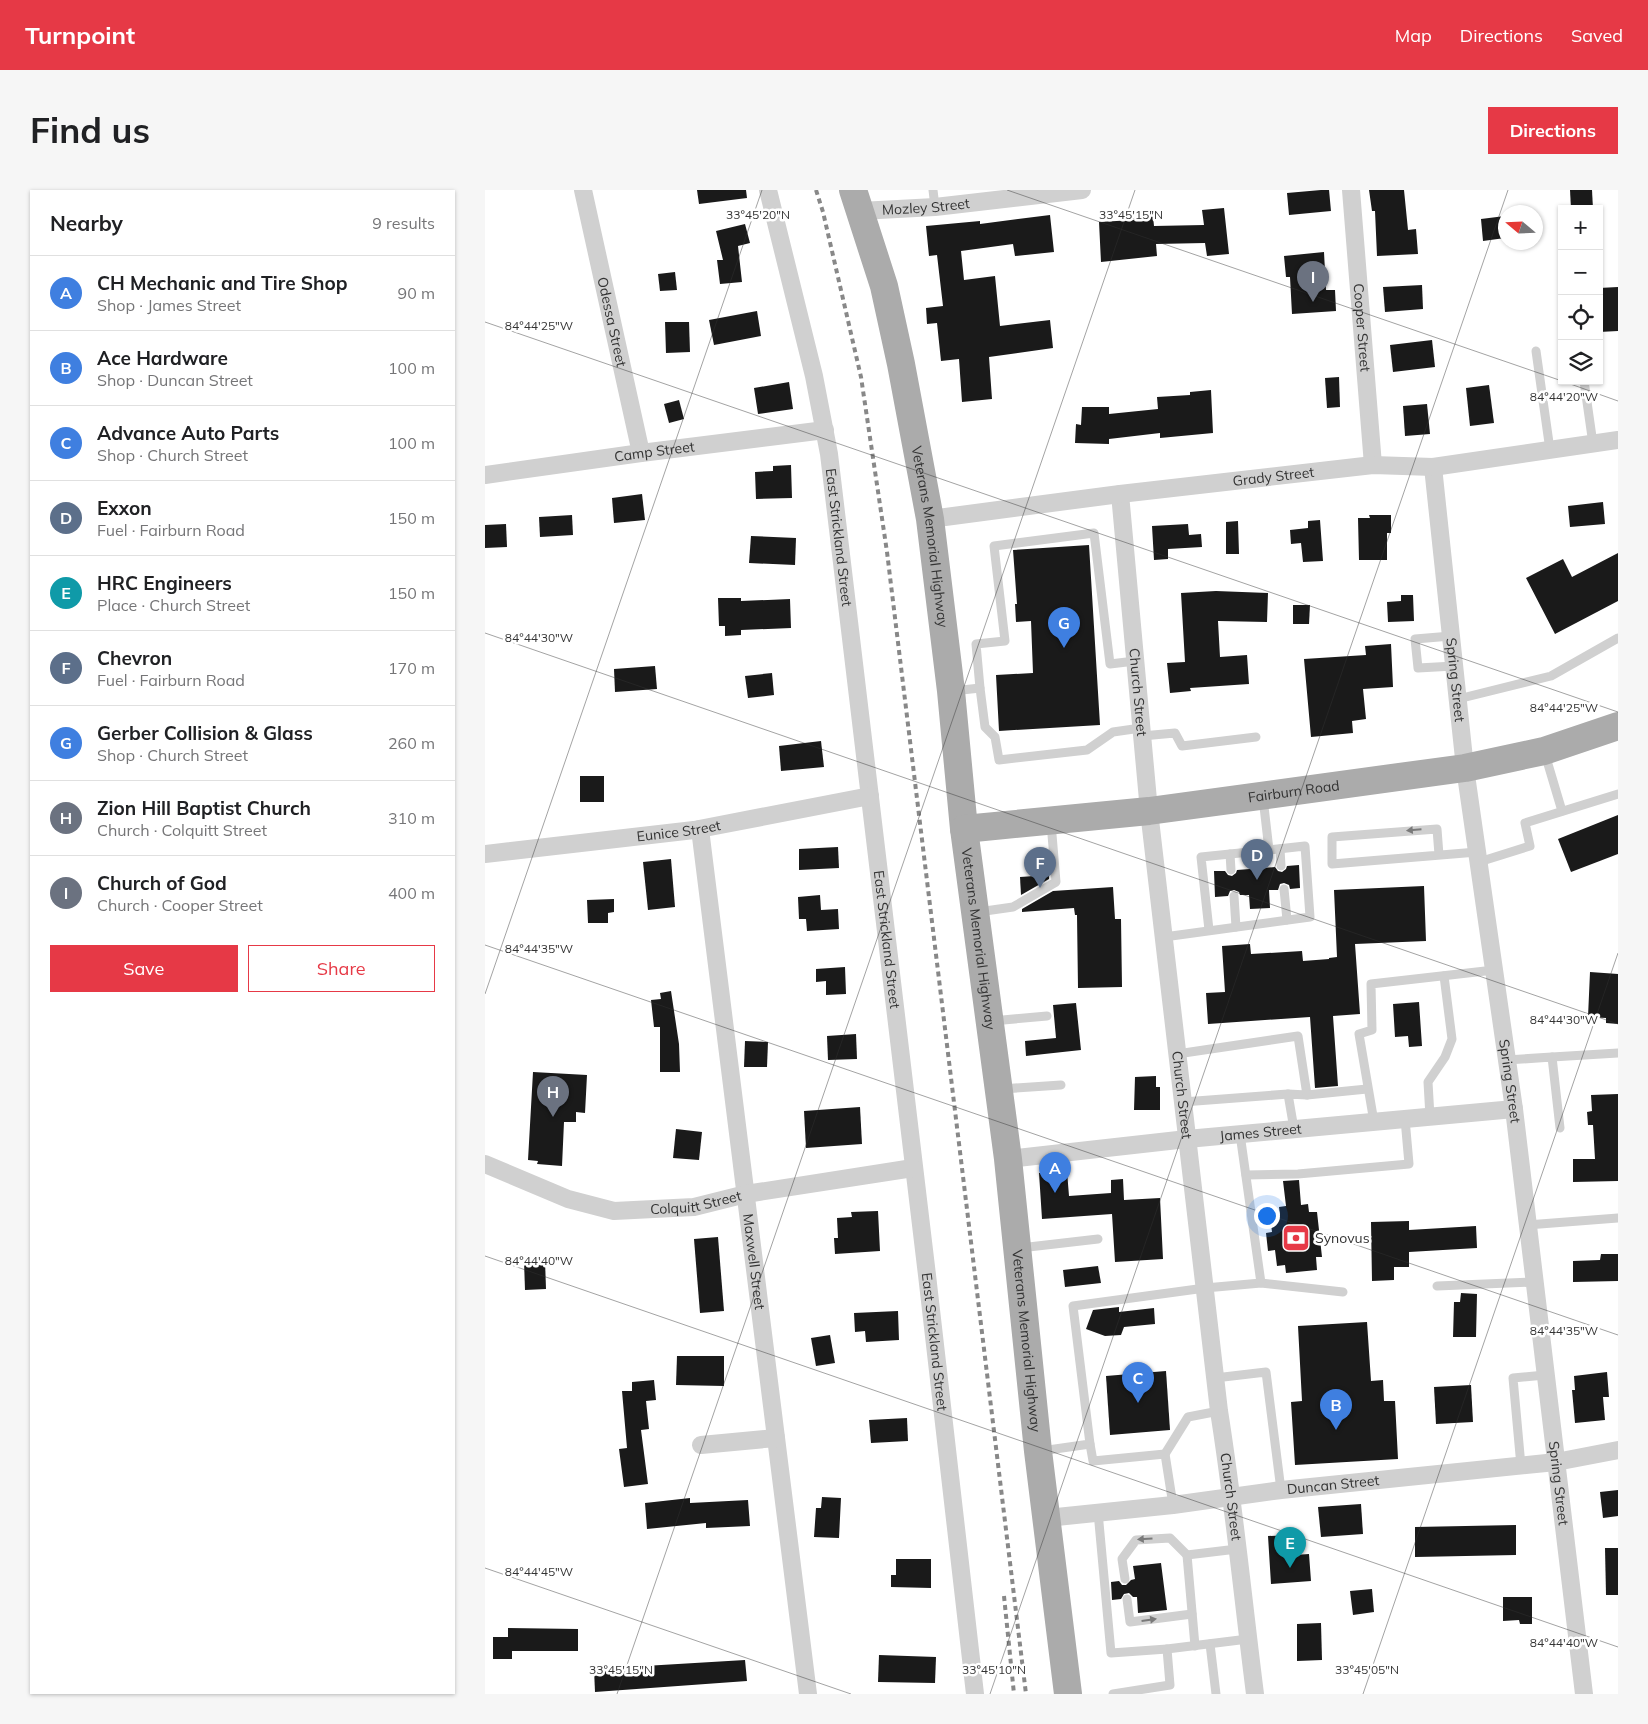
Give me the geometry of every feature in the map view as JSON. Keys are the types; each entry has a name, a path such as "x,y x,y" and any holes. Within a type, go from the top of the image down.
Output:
{"main road":[{"name":"Veterans Memorial Highway","path":"856,201 886,296 901,364 930,519 951,691 964,829 1008,1159 1039,1452 1069,1694"},
{"name":"Fairburn Road","path":"964,829 1149,812 1465,768 1544,751 1618,726"}],"street":[{"name":"Odessa Street","path":"583,190 641,453"},
{"name":"East Strickland Street","path":"768,190 810,359 825,430 927,1275 975,1694"},
{"name":"Mozley Street","path":"856,201 1082,190"},
{"name":"Cooper Street","path":"1351,190 1373,464"},
{"name":"Camp Street","path":"485,475 825,430"},
{"name":"Grady Street","path":"930,519 1373,464 1433,467 1618,440"},
{"name":"Spring Street","path":"1433,467 1465,768 1507,1060 1585,1694"},
{"name":"Church Street","path":"1120,494 1149,812 1215,1378 1233,1497 1237,1548 1255,1694"},
{"name":"Eunice Street","path":"485,854 700,829 870,796"},
{"name":"Maxwell Street","path":"700,829 808,1694"},
{"name":"James Street","path":"1008,1159 1187,1139 1513,1109"},
{"name":"Colquitt Street","path":"485,1164 568,1199 615,1211 694,1207 746,1194 913,1168"},
{"path":"701,1445 776,1438"},
{"name":"Duncan Street","path":"1047,1518 1173,1505 1281,1490 1556,1462 1618,1450"}],"lane":[{"path":"1536,351 1550,450"},
{"path":"1584,385 1593,444"},
{"path":"1135,661 1110,664 1094,533 994,546 1005,641 976,644 979,688 985,727 995,737 999,760 1087,750 1113,732 1175,732 1182,746 1255,737"},
{"path":"1451,636 1415,639 1418,668 1454,666"},
{"path":"1458,699 1551,676 1618,638"},
{"path":"951,691 979,688"},
{"path":"1544,751 1562,811"},
{"path":"1439,855 1437,829 1332,837 1332,864 1439,855 1478,857 1530,846 1525,823 1618,794"},
{"path":"1263,796 1269,850"},
{"path":"975,913 1013,907 1056,882 1051,820"},
{"path":"1164,937 1310,917 1305,846 1201,857 1209,930"},
{"path":"1280,849 1281,866"},
{"path":"1230,854 1231,870"},
{"path":"1284,889 1287,920"},
{"path":"1234,896 1236,927"},
{"path":"1373,1122 1359,1034 1372,1030 1371,984 1494,970"},
{"path":"1430,1117 1428,1082 1445,1057 1451,1040 1444,976"},
{"path":"989,1021 1047,1016"},
{"path":"1177,1054 1298,1036 1307,1095"},
{"path":"1507,1060 1618,1052"},
{"path":"1552,1057 1560,1128"},
{"path":"999,1089 1061,1085"},
{"path":"1183,1102 1288,1094 1307,1095 1367,1089"},
{"path":"1288,1094 1294,1129"},
{"path":"1246,1175 1298,1174 1409,1164 1405,1119"},
{"path":"1240,1134 1261,1283"},
{"path":"1527,1226 1618,1218"},
{"path":"1017,1248 1098,1239"},
{"path":"1437,1286 1534,1282"},
{"path":"1165,1454 1093,1461 1073,1306 1205,1288 1261,1283 1343,1292"},
{"path":"1215,1378 1266,1372 1281,1490"},
{"path":"1521,1466 1513,1378 1545,1375"},
{"path":"1173,1505 1165,1454 1188,1417 1219,1411"},
{"path":"1039,1452 1091,1444"},
{"path":"1097,1512 1111,1653 1167,1650 1248,1639"},
{"path":"1125,1579 1122,1560 1136,1540 1170,1538 1187,1555 1195,1646"},
{"path":"1187,1555 1237,1548"},
{"path":"1127,1599 1130,1622 1192,1614"},
{"path":"1210,1644 1216,1694"},
{"path":"1113,1694 1170,1686 1167,1650"}],"building":[{"path":"697,190 746,190 747,198 699,204"},
{"path":"1329,190 1331,211 1289,215 1287,193"},
{"path":"1369,190 1404,190 1408,230 1416,229 1418,254 1377,256 1375,211 1372,211"},
{"path":"1570,190 1592,190 1593,205 1571,205"},
{"path":"1224,208 1229,254 1207,256 1205,243 1156,244 1157,256 1101,262 1099,222 1134,220 1133,218 1153,216 1154,226 1204,225 1202,210"},
{"path":"1050,215 1054,252 1015,256 1013,244 961,251 964,280 995,276 1000,326 1050,320 1053,348 989,357 992,399 962,402 959,359 941,361 937,323 927,324 926,308 943,306 937,255 929,256 926,226 980,221 980,224"},
{"path":"1498,217 1498,239 1483,241 1481,219"},
{"path":"745,224 750,243 738,246 742,282 720,284 717,260 723,260 716,231"},
{"path":"1324,252 1326,290 1335,290 1336,311 1292,314 1290,277 1286,277 1284,256"},
{"path":"675,272 677,290 660,291 658,274"},
{"path":"1422,285 1423,309 1385,312 1383,287"},
{"path":"1618,287 1618,331 1603,332 1603,288"},
{"path":"757,311 761,336 714,345 709,320"},
{"path":"665,322 689,322 690,352 666,353"},
{"path":"1432,340 1435,367 1393,372 1390,345"},
{"path":"1339,377 1340,407 1327,408 1325,378"},
{"path":"789,382 793,409 758,414 754,388"},
{"path":"1489,385 1494,423 1470,426 1466,388"},
{"path":"1211,390 1213,433 1160,438 1160,433 1109,439 1109,444 1075,443 1076,424 1081,425 1082,407 1109,407 1109,414 1158,409 1157,397 1190,395 1190,392"},
{"path":"679,400 684,419 669,423 664,404"},
{"path":"1427,404 1430,434 1405,436 1403,406"},
{"path":"791,465 792,498 756,499 755,472 773,471 773,466"},
{"path":"642,494 645,520 614,523 612,498"},
{"path":"1603,502 1605,524 1570,527 1568,506"},
{"path":"572,515 573,535 540,537 539,517"},
{"path":"1369,515 1391,515 1391,533 1387,533 1387,560 1359,560 1358,518 1370,518"},
{"path":"1320,520 1323,561 1303,562 1301,543 1291,544 1290,530 1308,528 1308,521"},
{"path":"1238,521 1239,554 1226,554 1226,522"},
{"path":"506,524 507,547 485,548 485,525"},
{"path":"1188,524 1189,535 1201,534 1202,547 1168,549 1168,559 1154,560 1152,526"},
{"path":"751,536 796,538 795,565 749,563"},
{"path":"1089,545 1100,725 999,731 996,675 1033,673 1031,621 1016,622 1015,604 1017,604 1013,550"},
{"path":"1618,553 1618,601 1555,634 1526,578 1563,559 1572,577"},
{"path":"1216,591 1268,593 1267,622 1218,621 1220,657 1247,655 1249,684 1190,688 1191,691 1170,693 1167,663 1185,662 1181,593"},
{"path":"1401,595 1413,595 1414,621 1388,622 1387,602 1401,601"},
{"path":"718,598 741,598 741,601 790,599 791,628 741,630 741,635 725,636 725,626 719,626"},
{"path":"1293,605 1310,605 1309,624 1293,624"},
{"path":"1391,644 1393,687 1363,689 1366,719 1352,721 1353,733 1311,737 1304,659 1366,655 1365,646"},
{"path":"655,666 657,689 615,692 614,669"},
{"path":"772,673 774,695 748,698 745,676"},
{"path":"821,741 824,767 781,771 779,746"},
{"path":"580,776 604,776 604,802 580,802"},
{"path":"1618,815 1618,854 1571,872 1558,839"},
{"path":"838,847 839,868 799,870 799,849"},
{"path":"671,859 675,907 648,910 643,862"},
{"path":"1299,865 1300,888 1290,889 1289,885 1284,883 1280,884 1278,890 1269,890 1270,908 1250,909 1249,895 1240,895 1239,892 1234,890 1230,891 1228,896 1215,897 1214,871 1225,871 1228,875 1232,876 1237,870 1275,867 1278,871 1282,872 1287,866"},
{"path":"1049,875 1049,879 1021,895 1020,877"},
{"path":"1424,886 1426,941 1355,944 1360,1014 1333,1016 1338,1086 1315,1088 1310,1017 1208,1024 1206,993 1225,992 1222,946 1250,944 1251,954 1302,951 1303,961 1337,957 1334,890"},
{"path":"1113,887 1115,919 1121,919 1122,987 1078,988 1077,915 1075,915 1074,908 1022,912 1022,909 1053,891"},
{"path":"820,895 821,910 838,909 839,929 807,931 806,919 799,919 798,897"},
{"path":"614,899 614,912 608,913 608,923 588,923 587,900"},
{"path":"845,967 846,994 826,995 826,981 816,982 816,969"},
{"path":"1590,972 1618,974 1618,1024 1606,1023 1606,1018 1588,1017"},
{"path":"671,991 679,1044 680,1072 660,1072 660,1027 654,1027 651,1000 661,999 660,993"},
{"path":"1419,1002 1422,1046 1409,1047 1408,1036 1395,1037 1393,1004"},
{"path":"1076,1003 1081,1050 1026,1056 1025,1041 1056,1038 1053,1005"},
{"path":"856,1034 857,1059 828,1060 827,1036"},
{"path":"745,1041 768,1042 767,1067 744,1067"},
{"path":"533,1072 587,1075 585,1113 576,1112 576,1122 564,1122 562,1166 537,1164 538,1161 528,1160"},
{"path":"1156,1076 1156,1087 1160,1087 1160,1110 1134,1110 1135,1077"},
{"path":"1618,1094 1618,1181 1573,1182 1573,1159 1595,1159 1593,1125 1588,1125 1587,1112 1592,1111 1591,1095"},
{"path":"860,1107 862,1144 806,1148 804,1111"},
{"path":"676,1129 702,1132 699,1160 673,1158"},
{"path":"1067,1171 1069,1196 1111,1193 1111,1180 1123,1179 1124,1200 1160,1198 1163,1259 1115,1262 1112,1214 1042,1219 1039,1173"},
{"path":"1299,1180 1301,1205 1308,1204 1309,1212 1317,1212 1322,1257 1316,1257 1317,1270 1286,1273 1285,1265 1277,1266 1275,1250 1268,1251 1266,1233 1272,1232 1270,1216 1280,1215 1279,1207 1286,1206 1283,1181"},
{"path":"878,1211 880,1251 835,1254 834,1238 838,1238 837,1218 852,1217 851,1212"},
{"path":"1409,1221 1409,1230 1476,1226 1477,1248 1409,1252 1409,1267 1394,1267 1394,1280 1372,1281 1371,1222"},
{"path":"718,1237 724,1311 700,1313 694,1239"},
{"path":"1601,1254 1618,1254 1618,1281 1573,1282 1573,1261 1600,1260"},
{"path":"545,1260 546,1289 525,1290 524,1261"},
{"path":"1098,1266 1101,1283 1065,1287 1063,1270"},
{"path":"1461,1293 1477,1294 1476,1337 1453,1337 1454,1302 1460,1302"},
{"path":"1119,1307 1119,1312 1154,1308 1155,1324 1124,1327 1121,1335 1105,1336 1086,1329 1093,1310"},
{"path":"898,1311 899,1340 866,1342 865,1331 855,1332 854,1313"},
{"path":"1367,1322 1371,1381 1383,1380 1384,1401 1395,1401 1398,1459 1295,1465 1291,1402 1302,1401 1298,1326"},
{"path":"830,1335 835,1363 816,1366 811,1338"},
{"path":"677,1356 724,1356 724,1386 676,1385"},
{"path":"1166,1371 1170,1430 1110,1435 1106,1376"},
{"path":"1607,1372 1609,1397 1603,1397 1605,1420 1575,1423 1572,1390 1575,1390 1574,1376"},
{"path":"654,1380 656,1400 646,1401 649,1429 641,1430 648,1484 624,1487 619,1449 627,1448 622,1391 632,1391 632,1382"},
{"path":"1471,1385 1473,1422 1436,1424 1434,1387"},
{"path":"907,1418 908,1441 871,1443 869,1420"},
{"path":"1618,1490 1618,1516 1603,1518 1600,1492"},
{"path":"822,1497 841,1498 839,1538 814,1537 816,1508 821,1508"},
{"path":"690,1498 690,1503 748,1500 750,1526 706,1528 706,1523 647,1529 645,1503"},
{"path":"1361,1504 1363,1534 1321,1537 1318,1507"},
{"path":"1516,1525 1516,1555 1415,1557 1415,1527"},
{"path":"1294,1535 1295,1555 1309,1554 1311,1581 1271,1584 1268,1536"},
{"path":"1605,1548 1618,1548 1618,1595 1606,1595"},
{"path":"896,1559 931,1559 931,1588 891,1587 891,1575 896,1575"},
{"path":"1161,1563 1167,1610 1138,1613 1137,1597 1133,1597 1129,1593 1124,1594 1121,1599 1112,1600 1111,1582 1119,1581 1122,1585 1126,1585 1135,1579 1133,1566"},
{"path":"1372,1589 1374,1612 1353,1615 1350,1591"},
{"path":"1503,1597 1532,1597 1532,1624 1520,1624 1519,1620 1503,1621"},
{"path":"1321,1623 1322,1660 1297,1661 1297,1624"},
{"path":"508,1628 578,1629 578,1651 512,1651 512,1659 493,1659 493,1637 508,1637"},
{"path":"879,1655 936,1657 935,1683 878,1682"},
{"path":"745,1660 747,1681 595,1692 594,1669"}],"railway":[{"path":"816,190 823,212 861,377 887,552 1026,1694"},
{"path":"1004,1596 1014,1694"}],"place":[{"name":"Church of God","path":"1313,302"},
{"name":"Gerber Collision & Glass","path":"1064,648"},
{"name":"Exxon","path":"1257,880"},
{"name":"Chevron","path":"1040,888"},
{"name":"Zion Hill Baptist Church","path":"553,1117"},
{"name":"CH Mechanic and Tire Shop","path":"1055,1193"},
{"name":"Synovus","path":"1296,1238"},
{"name":"Advance Auto Parts","path":"1138,1403"},
{"name":"Ace Hardware","path":"1336,1430"},
{"name":"HRC Engineers","path":"1290,1568"}]}
